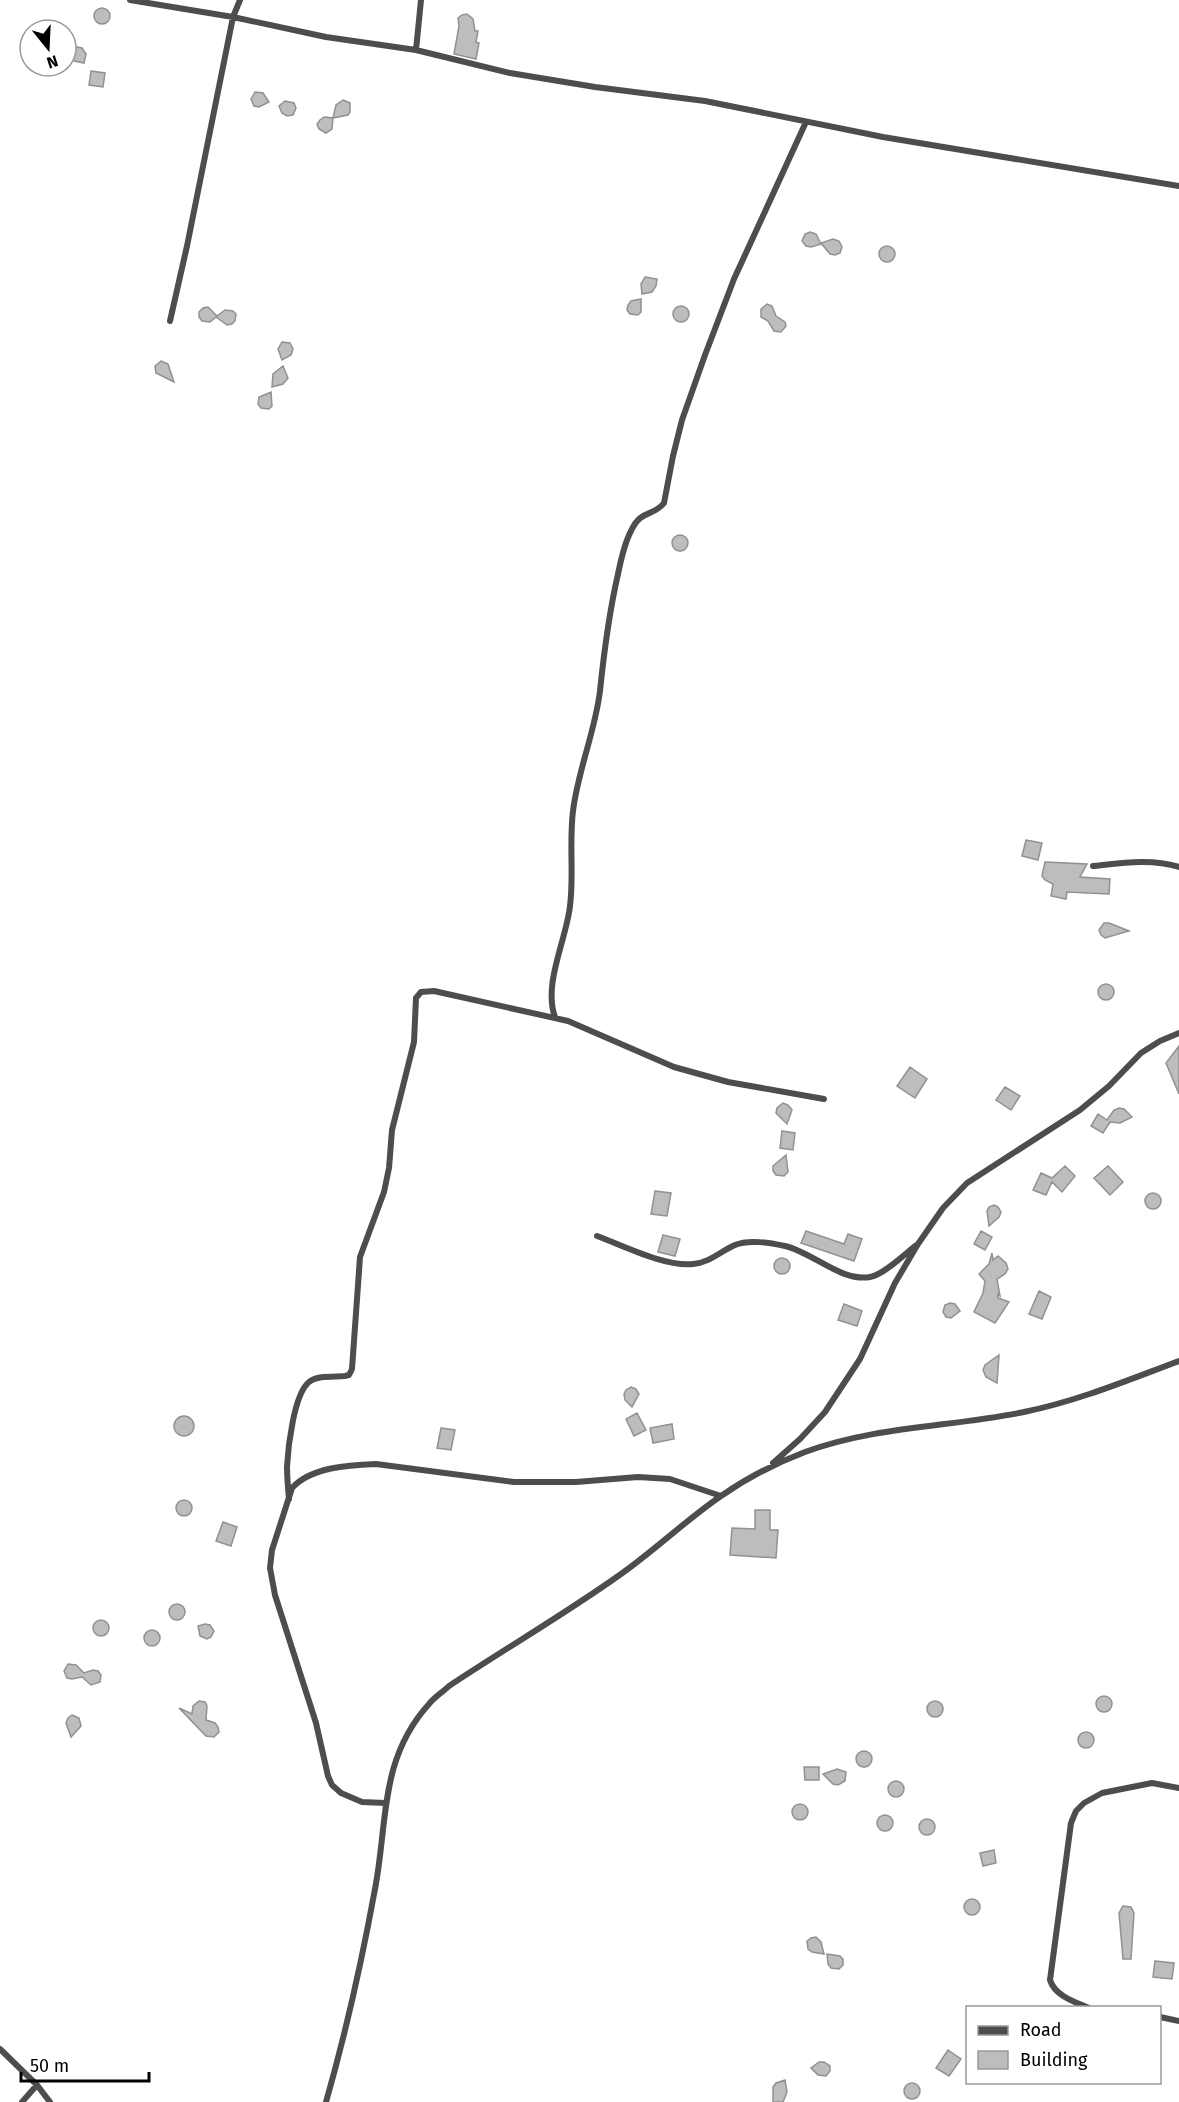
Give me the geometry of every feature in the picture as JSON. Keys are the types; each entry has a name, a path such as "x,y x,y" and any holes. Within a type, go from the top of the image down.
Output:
{"street":[{"path":"130,0 233,17 326,37 416,50 510,73 705,101 883,137 1179,186"},
{"path":"170,321 188,246 233,17 240,0"},
{"path":"416,50 421,0"},
{"path":"555,1017 551,1004 552,985 571,904 573,810 596,718 610,611 624,551 636,521 646,513 659,509 664,503 682,420 705,356 734,279 806,122"},
{"path":"1093,866 1130,862 1163,862 1179,867"},
{"path":"289,1499 287,1468 301,1392 309,1382 317,1378 349,1375 352,1369 360,1257 384,1192 389,1168 392,1130 414,1042 416,998 424,990 555,1017 674,1067 728,1082 824,1099"},
{"path":"767,1468 800,1439 825,1412 860,1359 895,1283 943,1208 967,1183 1080,1110 1109,1086 1141,1053 1179,1033"},
{"path":"597,1236 672,1263 704,1262 737,1245 749,1242 788,1246 853,1277 869,1277 878,1274 918,1244"},
{"path":"326,2102 358,1973 376,1886 386,1803 393,1767 407,1736 429,1704 449,1686 619,1576 721,1496 767,1468 806,1452 878,1432 1025,1412 1122,1384 1179,1361"},
{"path":"386,1803 362,1802 340,1793 332,1785 328,1776 316,1723 275,1595 270,1568 272,1550 292,1488 304,1478 345,1467 376,1464 514,1482 576,1482 638,1477 670,1479 721,1496"},
{"path":"1087,2006 1058,1992 1052,1987 1050,1980 1071,1823 1076,1812 1084,1803 1102,1792 1152,1783 1179,1788"},
{"path":"1161,2017 1179,2021"},
{"path":"0,2049 37,2085 50,2102"},
{"path":"22,2102 37,2085"}],"building":[{"path":"102,8 110,16 102,24 94,16"},
{"path":"467,14 473,19 475,31 478,31 476,42 479,43 476,59 454,54 459,26 458,18"},
{"path":"78,47 82,48 86,54 84,63 78,62"},
{"path":"91,71 105,73 103,87 89,85"},
{"path":"255,92 263,93 269,102 259,107 254,106 251,99"},
{"path":"343,100 350,103 350,112 348,115 333,118 336,105"},
{"path":"285,101 294,103 296,108 293,115 287,116 282,113 279,106"},
{"path":"324,117 333,118 332,129 326,133 319,129 317,124"},
{"path":"810,232 816,234 821,244 806,246 802,241 805,234"},
{"path":"833,239 839,241 842,247 840,253 835,255 830,254 821,243"},
{"path":"887,246 895,254 887,262 879,254"},
{"path":"645,277 657,279 656,286 652,292 642,294 641,284"},
{"path":"641,299 641,312 638,315 630,314 627,310 628,305 631,301"},
{"path":"767,304 772,306 776,316 785,322 786,326 781,332 774,331 768,321 761,317 761,309"},
{"path":"681,306 689,314 681,322 673,314"},
{"path":"208,307 217,316 225,310 233,311 236,314 235,321 227,325 216,317 210,322 202,321 199,312"},
{"path":"282,342 290,343 293,349 291,355 282,360 278,349"},
{"path":"161,361 168,364 174,382 156,373 155,366"},
{"path":"283,366 288,378 283,384 272,387 273,374"},
{"path":"271,392 272,406 269,409 261,408 258,404 259,397"},
{"path":"680,535 688,543 680,551 672,543"},
{"path":"1026,840 1042,843 1038,860 1022,856"},
{"path":"1045,862 1087,864 1080,877 1110,879 1109,894 1067,892 1066,899 1051,896 1053,884 1042,876"},
{"path":"1104,923 1129,931 1105,938 1099,930"},
{"path":"1106,984 1114,992 1106,1000 1098,992"},
{"path":"1179,1046 1179,1094 1166,1063"},
{"path":"910,1067 927,1079 915,1098 897,1086"},
{"path":"1005,1087 1020,1096 1011,1110 996,1100"},
{"path":"783,1103 792,1110 787,1124 776,1113 777,1108"},
{"path":"1124,1109 1132,1117 1120,1123 1110,1122 1103,1133 1091,1126 1098,1114 1107,1120 1114,1110"},
{"path":"782,1131 795,1133 793,1150 780,1148"},
{"path":"786,1155 788,1172 784,1176 776,1175 773,1166"},
{"path":"1065,1166 1075,1176 1062,1192 1052,1182 1046,1195 1033,1190 1041,1173 1052,1178"},
{"path":"1108,1166 1123,1182 1110,1195 1094,1178"},
{"path":"655,1191 671,1193 667,1216 651,1214"},
{"path":"1153,1193 1161,1201 1153,1209 1145,1201"},
{"path":"994,1205 1001,1212 989,1226 987,1211"},
{"path":"806,1231 844,1244 848,1234 862,1239 854,1261 801,1243"},
{"path":"981,1231 992,1237 985,1250 974,1244"},
{"path":"663,1235 680,1239 675,1256 658,1252"},
{"path":"992,1253 993,1260 998,1256 1006,1263 1008,1269 997,1279 1000,1296 998,1294 998,1298 1009,1302 995,1323 974,1312 983,1293 985,1281 979,1274 989,1264"},
{"path":"782,1258 790,1266 782,1274 774,1266"},
{"path":"1039,1291 1051,1297 1042,1319 1029,1314"},
{"path":"844,1304 862,1311 857,1326 838,1320"},
{"path":"955,1304 960,1311 951,1318 946,1317 943,1312 945,1305"},
{"path":"999,1355 997,1383 986,1377 983,1370 985,1365"},
{"path":"631,1387 639,1394 632,1407 625,1400 624,1394"},
{"path":"637,1413 646,1430 634,1436 626,1419"},
{"path":"184,1416 191,1419 194,1426 191,1433 184,1436 177,1433 174,1426 177,1419"},
{"path":"672,1424 674,1439 653,1443 650,1428"},
{"path":"441,1428 455,1430 451,1450 437,1448"},
{"path":"184,1500 192,1508 184,1516 176,1508"},
{"path":"755,1510 770,1510 770,1530 778,1530 776,1558 730,1555 732,1528 755,1529"},
{"path":"223,1522 237,1527 231,1546 216,1541"},
{"path":"177,1604 183,1606 185,1612 183,1618 177,1620 171,1618 169,1612 171,1606"},
{"path":"101,1620 109,1628 101,1636 93,1628"},
{"path":"210,1625 214,1631 207,1639 200,1636 198,1626"},
{"path":"152,1630 160,1638 152,1646 144,1638"},
{"path":"68,1664 76,1665 84,1673 98,1671 101,1675 100,1682 91,1685 82,1677 67,1678 64,1671"},
{"path":"1104,1696 1112,1704 1104,1712 1096,1704"},
{"path":"199,1701 205,1702 207,1706 206,1720 215,1723 218,1727 219,1732 214,1737 206,1736 179,1708 192,1714 193,1706"},
{"path":"935,1701 943,1709 935,1717 927,1709"},
{"path":"72,1715 79,1718 81,1726 71,1737 66,1723"},
{"path":"1086,1732 1094,1740 1086,1748 1078,1740"},
{"path":"864,1751 872,1759 864,1767 856,1759"},
{"path":"804,1767 819,1767 819,1780 805,1780"},
{"path":"837,1769 846,1772 845,1781 838,1785 833,1784 823,1774"},
{"path":"896,1781 904,1789 896,1797 888,1789"},
{"path":"800,1804 808,1812 800,1820 792,1812"},
{"path":"885,1815 893,1823 885,1831 877,1823"},
{"path":"927,1819 935,1827 927,1835 919,1827"},
{"path":"994,1850 996,1863 983,1866 980,1853"},
{"path":"972,1899 980,1907 972,1915 964,1907"},
{"path":"1123,1906 1131,1907 1134,1913 1131,1959 1123,1959 1119,1913"},
{"path":"816,1937 821,1942 824,1954 808,1949 807,1941"},
{"path":"827,1954 840,1956 843,1959 843,1965 839,1969 831,1968"},
{"path":"1155,1961 1174,1963 1172,1979 1153,1977"},
{"path":"948,2050 961,2059 949,2076 936,2068"},
{"path":"819,2062 830,2066 830,2071 826,2076 818,2075 811,2068"},
{"path":"785,2080 787,2092 783,2102 773,2102 773,2087 776,2083"},
{"path":"912,2083 920,2091 912,2099 904,2091"}]}
